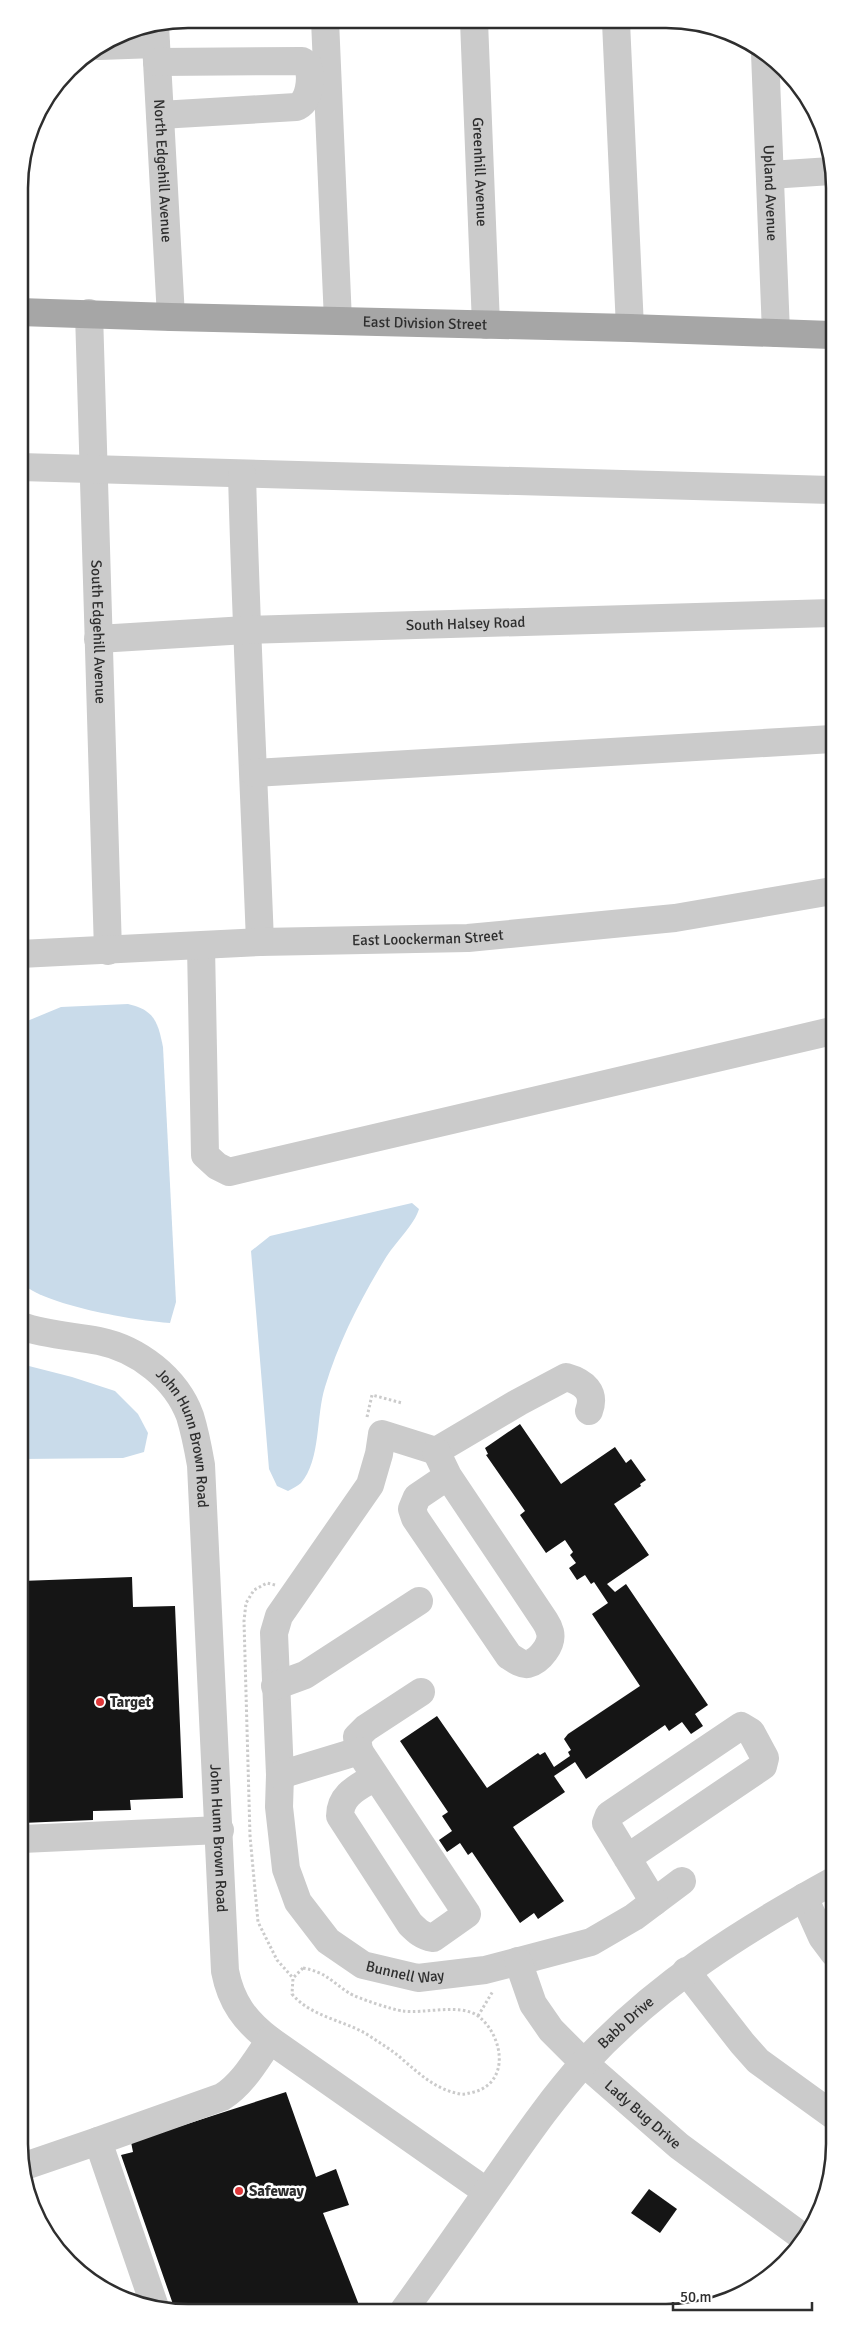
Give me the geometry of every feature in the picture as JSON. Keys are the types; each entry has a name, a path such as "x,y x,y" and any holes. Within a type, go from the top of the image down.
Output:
{"main road":[{"name":"East Division Street","path":"28,312 826,335"}],"street":[{"path":"325,27 338,321"},
{"name":"Greenhill Avenue","path":"474,27 486,325"},
{"path":"616,27 630,328"},
{"path":"114,45 156,44 302,61 308,65 310,72 306,98 302,105 296,107 160,115"},
{"name":"North Edgehill Avenue","path":"156,44 171,317"},
{"name":"Upland Avenue","path":"765,62 776,333"},
{"path":"770,175 824,171"},
{"name":"South Edgehill Avenue","path":"89,313 108,951"},
{"path":"28,467 826,490"},
{"path":"242,474 246,630 254,773 260,942"},
{"name":"South Halsey Road","path":"98,640 246,630 826,612"},
{"path":"254,773 826,739"},
{"name":"East Loockerman Street","path":"28,954 260,942 468,938 675,918 826,892"},
{"path":"201,946 205,1156 217,1166 229,1172 826,1033"},
{"name":"John Hunn Brown Road","path":"27,1328 122,1347 144,1359 163,1376 179,1396 189,1414 201,1465 226,1971 228,1986 241,2013 253,2027 270,2040 487,2192"},
{"path":"448,1476 417,1497 412,1509 415,1518 509,1656 518,1662 528,1664 539,1658 549,1646 551,1634 545,1621 448,1476 436,1451 526,1397 566,1377 579,1381 588,1388 593,1402 589,1411"},
{"name":"Bunnell Way","path":"436,1451 382,1434 379,1454 370,1485 279,1616 274,1633 280,1775 279,1807 286,1869 298,1902 328,1941 363,1966 418,1978 485,1970 591,1942 634,1917 682,1881"},
{"path":"275,1686 305,1675 419,1601"},
{"path":"375,1776 343,1800 340,1816 410,1924 418,1932 433,1938 467,1914 359,1751 357,1737 366,1728 421,1692"},
{"path":"627,1858 763,1766 765,1758 751,1732 741,1726 609,1815 606,1823 627,1858 654,1902"},
{"path":"280,1775 359,1751"},
{"path":"27,1839 220,1830"},
{"name":"Babb Drive","path":"487,2192 540,2117 584,2063 606,2041 686,1971 732,1938 825,1886"},
{"path":"804,1897 825,1941"},
{"name":"Lady Bug Drive","path":"518,1961 533,2004 551,2030 584,2063 678,2146 799,2234"},
{"path":"686,1971 758,2061 825,2110"},
{"path":"29,2165 222,2097 236,2086 270,2040"},
{"path":"98,2142 153,2300"},
{"path":"408,2304 487,2192"}],"path":[{"path":"303,1968 318,1971 350,1994 403,2011 451,2010 467,2012 478,2016 491,2032 500,2048 500,2064 494,2078 481,2090 462,2095 441,2090 366,2034 300,2004 292,1994 293,1978 303,1968"},
{"path":"478,2016 494,1990"}],"water":[{"path":"128,1004 150,1014 157,1024 163,1047 176,1302 170,1323 136,1319 68,1305 48,1298 27,1287 28,1021 61,1007"},
{"path":"412,1203 419,1209 417,1215 376,1274 351,1321 337,1353 322,1398 312,1462 301,1483 288,1491 277,1486 269,1469 251,1251 270,1236"},
{"path":"27,1366 115,1391 138,1414 148,1433 144,1452 123,1458 27,1459"}],"building":[{"path":"520,1424 561,1484 615,1447 626,1463 631,1459 646,1480 640,1484 641,1486 614,1504 649,1555 607,1584 615,1592 626,1584 708,1705 695,1714 703,1726 691,1734 682,1722 669,1731 665,1725 586,1779 575,1762 554,1776 565,1792 513,1827 564,1901 538,1919 534,1913 520,1923 472,1852 468,1855 460,1843 447,1852 439,1840 452,1831 442,1816 448,1812 400,1741 437,1716 487,1788 538,1753 540,1755 545,1752 554,1767 570,1756 568,1752 571,1750 564,1739 568,1734 640,1686 592,1614 608,1603 594,1582 591,1584 585,1575 577,1580 569,1568 576,1563 570,1555 573,1552 565,1540 546,1553 520,1515 525,1511 486,1455 488,1454 485,1448"},
{"name":"Target","path":"132,1577 133,1607 175,1606 183,1798 130,1800 131,1810 93,1811 93,1820 27,1823 27,1581"},
{"name":"Safeway","path":"286,2092 316,2177 336,2169 349,2205 323,2213 359,2304 173,2303 121,2155 133,2152 131,2142"},
{"path":"649,2189 677,2209 660,2233 631,2213"}],"place":[{"name":"Target","path":"100,1702"},
{"name":"Safeway","path":"239,2191"}]}
